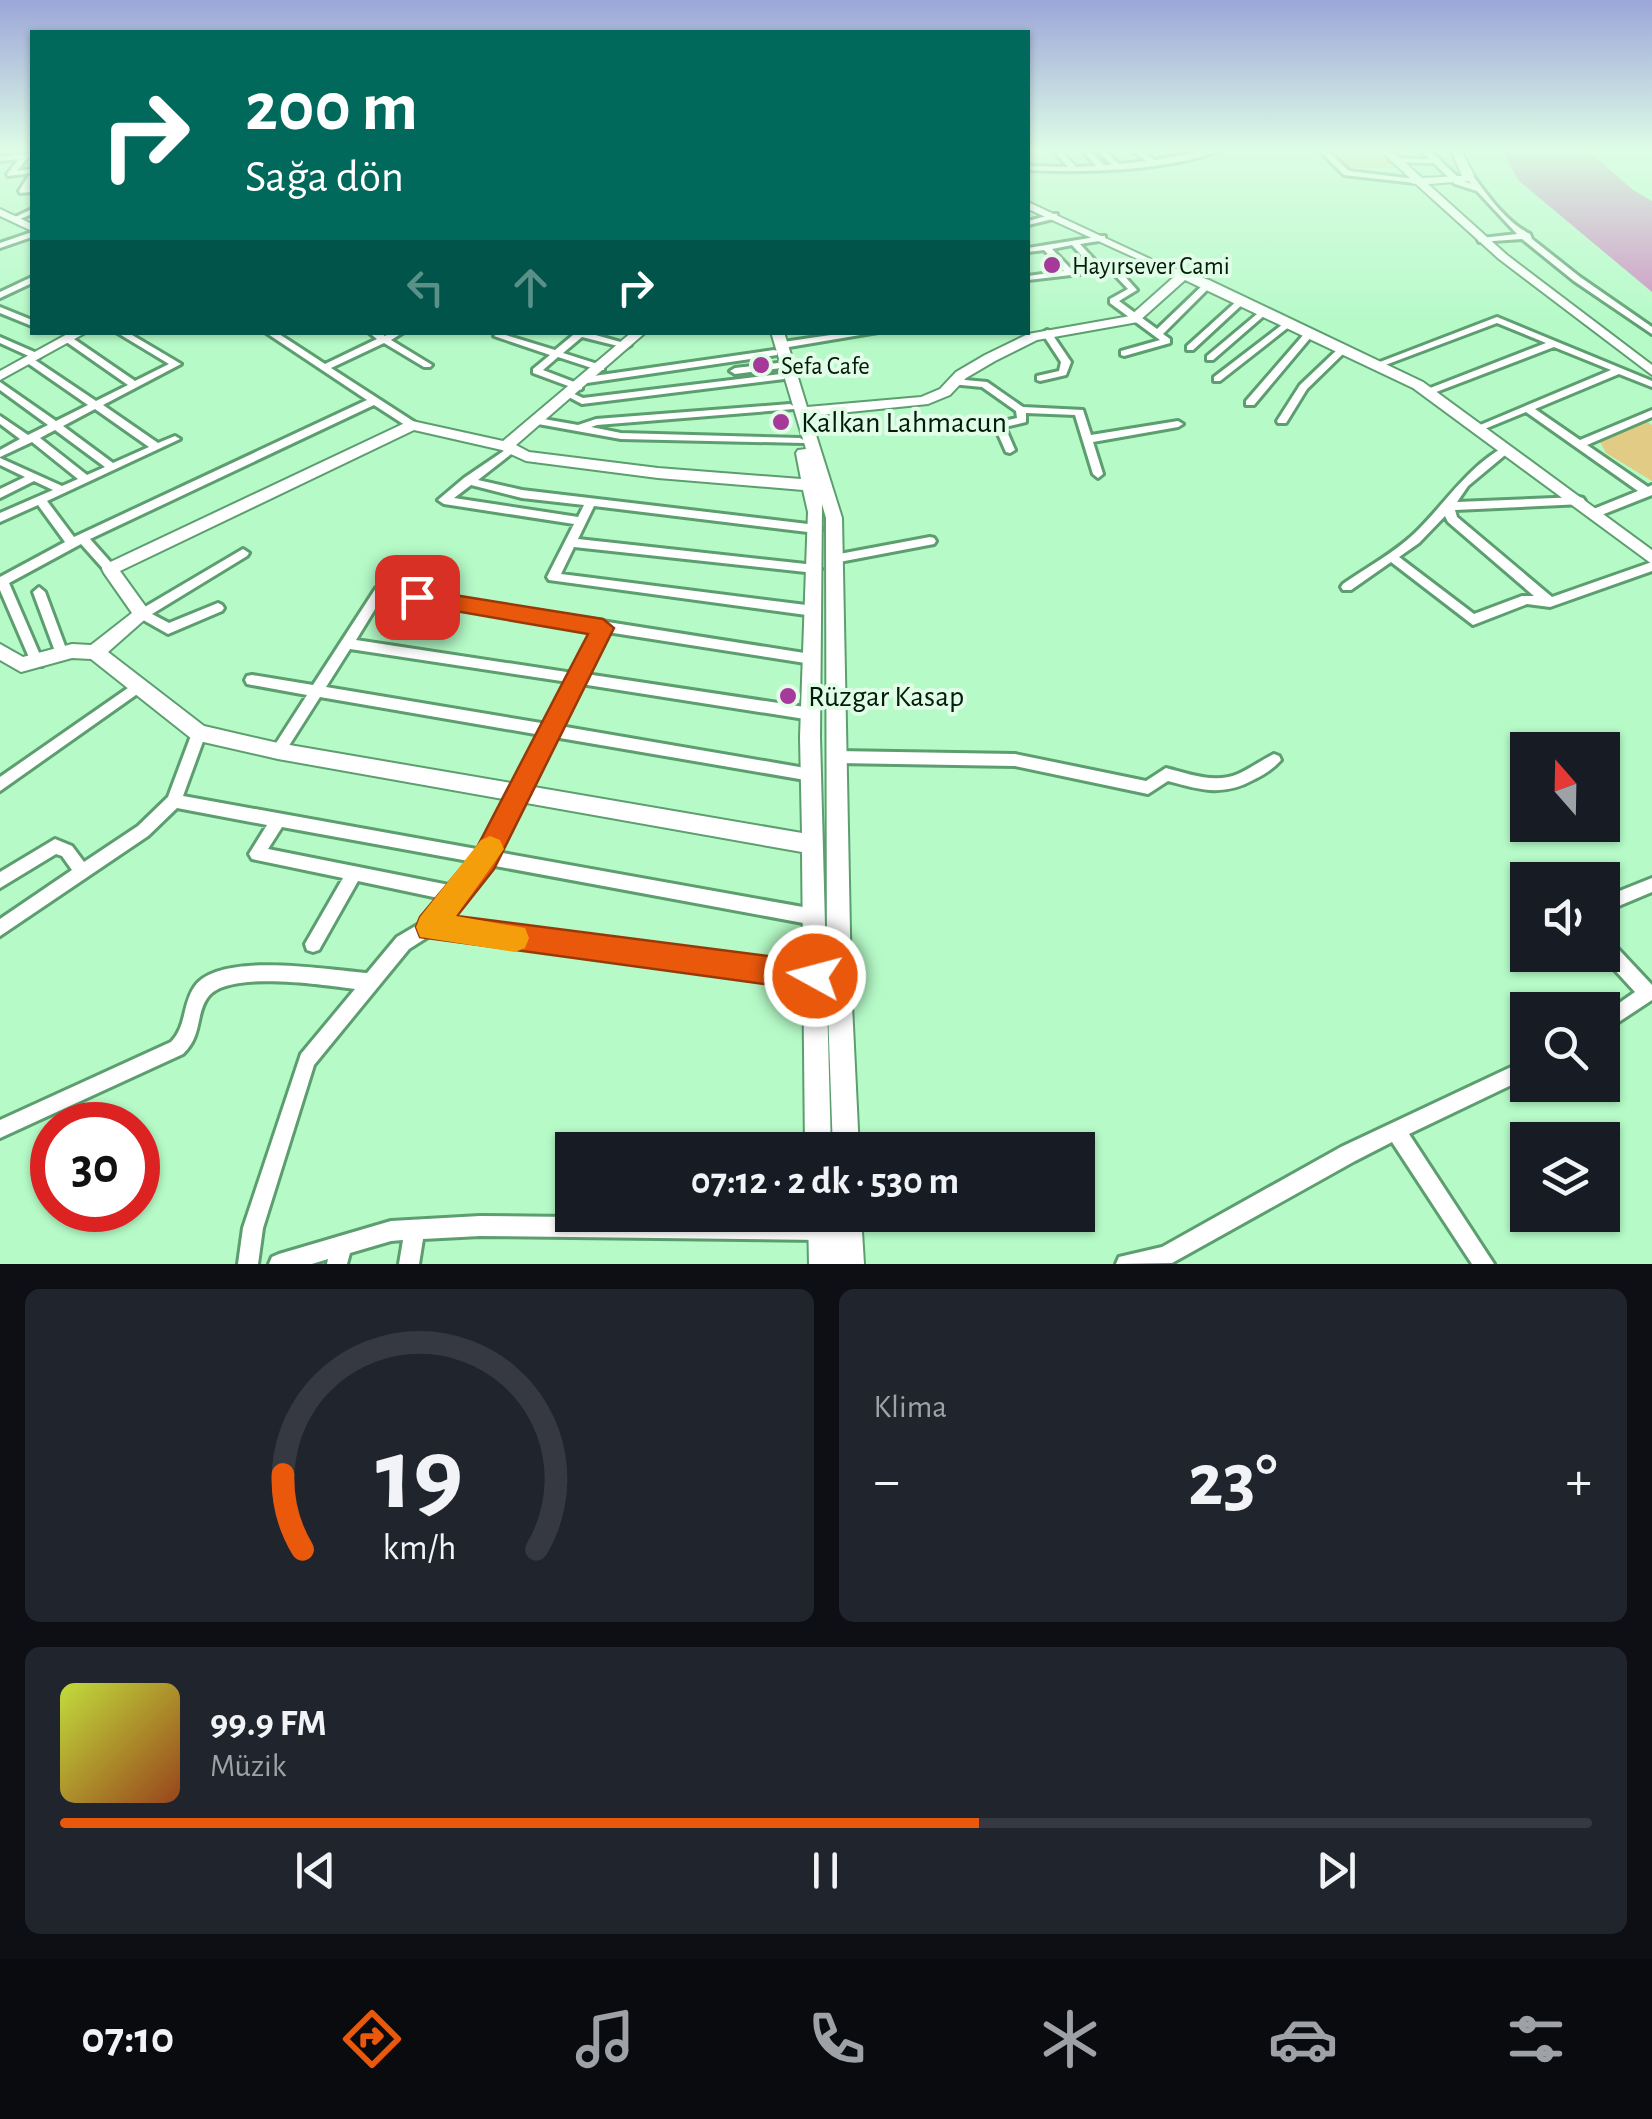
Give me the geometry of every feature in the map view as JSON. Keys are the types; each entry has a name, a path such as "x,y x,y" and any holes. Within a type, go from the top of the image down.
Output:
{"street":[{"path":"1037,209 1208,284 1428,392 1652,558"},
{"path":"1447,209 1652,370"},
{"path":"1498,209 1527,236 1652,330"},
{"path":"0,212 30,230"},
{"path":"15,219 30,213"},
{"path":"1030,222 1054,216"},
{"path":"0,246 30,232"},
{"path":"1482,240 1527,236"},
{"path":"1030,250 1102,238"},
{"path":"1073,242 1101,272"},
{"path":"1046,246 1072,274"},
{"path":"1030,278 1153,263"},
{"path":"1036,267 1045,276"},
{"path":"1114,270 1133,290 1113,301 1166,341 1124,353"},
{"path":"578,428 596,422 670,416 923,401 945,392 954,382 1016,344 1048,334 1134,320 1184,275"},
{"path":"1157,334 1208,284"},
{"path":"0,295 27,287"},
{"path":"1190,348 1242,301"},
{"path":"0,310 30,322"},
{"path":"1210,358 1263,312"},
{"path":"1376,364 1497,320 1652,384"},
{"path":"1217,378 1287,324"},
{"path":"1040,378 1063,373 1066,362 1048,334"},
{"path":"60,489 2,462 31,439 176,364 125,335"},
{"path":"274,335 412,425 509,447 526,456 658,473 810,485"},
{"path":"376,335 427,365"},
{"path":"326,367 394,335"},
{"path":"500,335 601,368"},
{"path":"574,335 536,371 578,387 859,335"},
{"path":"584,335 626,346"},
{"path":"580,521 444,500 637,335"},
{"path":"1250,403 1308,335"},
{"path":"111,466 57,427 2,376 69,336 136,386"},
{"path":"0,340 33,358 157,446"},
{"path":"1428,392 1555,343"},
{"path":"1282,421 1303,387 1342,350"},
{"path":"578,387 582,401 777,351"},
{"path":"735,371 777,351"},
{"path":"777,351 834,518 846,1132"},
{"path":"777,351 796,410 816,529 810,714 818,1132"},
{"path":"1478,428 1618,371"},
{"path":"954,382 984,384 1021,410 1079,412 1098,474"},
{"path":"36,662 1,582 77,540 374,401"},
{"path":"1527,408 1650,490"},
{"path":"1010,450 1000,425 1022,420 1021,410"},
{"path":"670,416 672,440"},
{"path":"1579,444 1650,416"},
{"path":"0,419 84,478"},
{"path":"538,421 672,440 800,441"},
{"path":"1089,439 1178,424"},
{"path":"110,569 412,425"},
{"path":"0,518 175,439"},
{"path":"1346,588 1392,557 1448,506 1464,483 1506,448"},
{"path":"0,494 35,476"},
{"path":"468,481 522,494 816,529"},
{"path":"1595,513 1650,490"},
{"path":"39,499 110,569 142,614 168,629 218,608"},
{"path":"591,502 553,578 814,612"},
{"path":"1448,506 1579,502"},
{"path":"1448,506 1452,519 1550,602"},
{"path":"834,560 930,540"},
{"path":"570,542 815,569"},
{"path":"0,651 17,665 62,654 95,652 142,614 244,553"},
{"path":"1392,557 1473,620 1526,599 1550,602 1652,566"},
{"path":"278,751 350,644 380,591 812,659"},
{"path":"38,592 62,654"},
{"path":"248,1264 253,1228 307,1060 403,943 430,927 485,860 603,628"},
{"path":"350,644 810,714"},
{"path":"95,652 199,733 278,751 812,844"},
{"path":"252,680 811,775"},
{"path":"0,785 138,686"},
{"path":"0,928 144,831 174,801 199,733"},
{"path":"837,757 1014,760 1148,788 1166,774 1217,788 1244,780 1274,760"},
{"path":"174,801 814,917"},
{"path":"278,821 257,854 456,894"},
{"path":"0,881 56,846 67,851 82,872"},
{"path":"313,944 353,875"},
{"path":"1620,898 1652,885"},
{"path":"430,927 815,976"},
{"path":"1620,963 1648,993 1620,1012"},
{"path":"0,1130 177,1048 191,1034 196,1002 206,986 229,976 371,982"},
{"path":"1134,1263 1165,1256 1348,1154 1510,1077"},
{"path":"1397,1132 1484,1264"},
{"path":"279,1264 340,1254 391,1230 555,1225"},
{"path":"409,1264 414,1229"},
{"path":"823,1264 832,1232"},
{"path":"838,1232 850,1264"}],"shaded area":[{"path":"1553,209 1652,209 1652,292"},
{"path":"1646,421 1652,425 1652,481 1606,453 1600,442"}],"slow traffic":[{"path":"490,849 430,927 515,938"}],"place":[{"name":"Hayırsever Cami","path":"1052,265"},
{"name":"Sefa Cafe","path":"761,365"},
{"name":"Kalkan Lahmacun","path":"781,422"},
{"name":"Rüzgar Kasap","path":"788,696"}],"route":[{"path":"417,597 603,628 485,860 430,927 815,976"}]}
